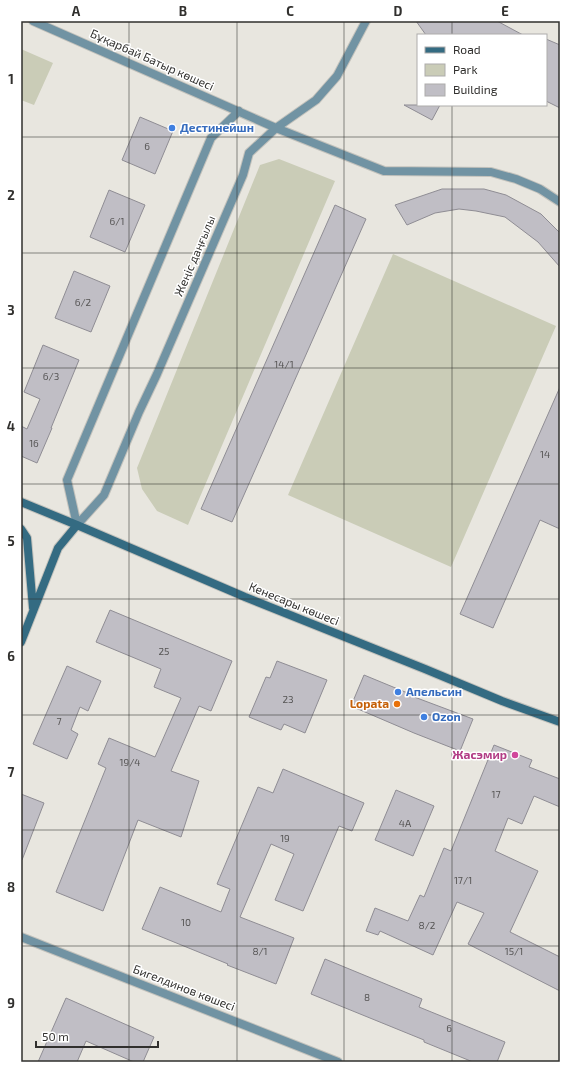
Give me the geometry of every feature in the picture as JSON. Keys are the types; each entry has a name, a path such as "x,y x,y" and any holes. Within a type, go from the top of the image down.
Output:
{"main road":[{"name":"Кенесары көшесі","path":"21,502 245,597 502,701 560,722"},
{"name":"Жеңіс даңғылы","path":"21,642 58,548 77,525"},
{"path":"21,529 27,538 33,610"}],"street":[{"name":"Бұқарбай Батыр көшесі","path":"33,21 276,128 384,170 492,172 516,179 540,189 560,202"},
{"name":"Жеңіс даңғылы","path":"77,525 104,495 243,175 249,153 276,128 316,100 333,81 366,21"},
{"path":"77,525 67,480 152,280 210,138 239,111"},
{"name":"Бигелдинов көшесі","path":"21,937 336,1061"}],"green space":[{"path":"21,49 53,63 34,105 21,100"},
{"path":"279,159 335,181 188,525 157,511 142,489 137,468 260,165"},
{"path":"393,254 556,326 451,567 288,495"}],"building":[{"path":"416,21 497,21 521,34 425,34"},
{"path":"547,39 560,45 560,108 547,102"},
{"path":"404,105 439,106 432,120"},
{"path":"140,117 173,131 155,174 122,160"},
{"path":"442,189 484,189 506,195 541,214 560,233 560,267 538,242 505,217 459,209 435,213 407,225 395,205"},
{"path":"109,190 145,205 125,252 90,237"},
{"path":"335,205 366,219 232,522 201,509"},
{"path":"74,271 110,286 91,332 55,318"},
{"path":"43,345 79,360 37,463 21,456 21,426 27,429 40,399 24,392"},
{"path":"560,387 560,529 540,520 493,628 460,614"},
{"path":"110,610 232,661 211,711 199,706 171,771 199,781 181,837 138,820 103,911 56,892 106,768 98,764 109,738 155,757 181,698 154,687 161,669 96,642"},
{"path":"277,661 327,680 305,733 284,724 281,730 249,717 266,677 270,678"},
{"path":"67,666 101,681 88,711 80,707 71,730 78,734 67,759 33,744"},
{"path":"364,675 410,694 409,695 473,719 460,751 351,706"},
{"path":"494,745 532,760 529,767 560,779 560,807 534,796 522,824 508,818 495,851 538,871 510,932 560,957 560,991 468,944 484,913 457,902 433,955 380,931 378,935 366,931 375,908 408,921 420,895 424,897 444,848 451,851"},
{"path":"283,769 364,803 352,831 339,826 303,911 275,900 294,854 271,844 240,917 294,938 276,984 142,929 160,887 221,912 230,889 217,884 258,787 273,793"},
{"path":"396,790 434,806 413,856 375,840"},
{"path":"21,794 44,803 22,860 21,859"},
{"path":"325,959 422,999 419,1007 505,1042 497,1062 473,1062 424,1042 424,1040 311,994"},
{"path":"66,998 154,1037 143,1062 134,1062 86,1041 77,1062 38,1062"}],"place":[{"name":"Дестинейшн","path":"172,128"},
{"name":"Апельсин","path":"398,692"},
{"name":"Lopata","path":"397,704"},
{"name":"Ozon","path":"424,717"},
{"name":"Жасэмир","path":"515,755"}]}
